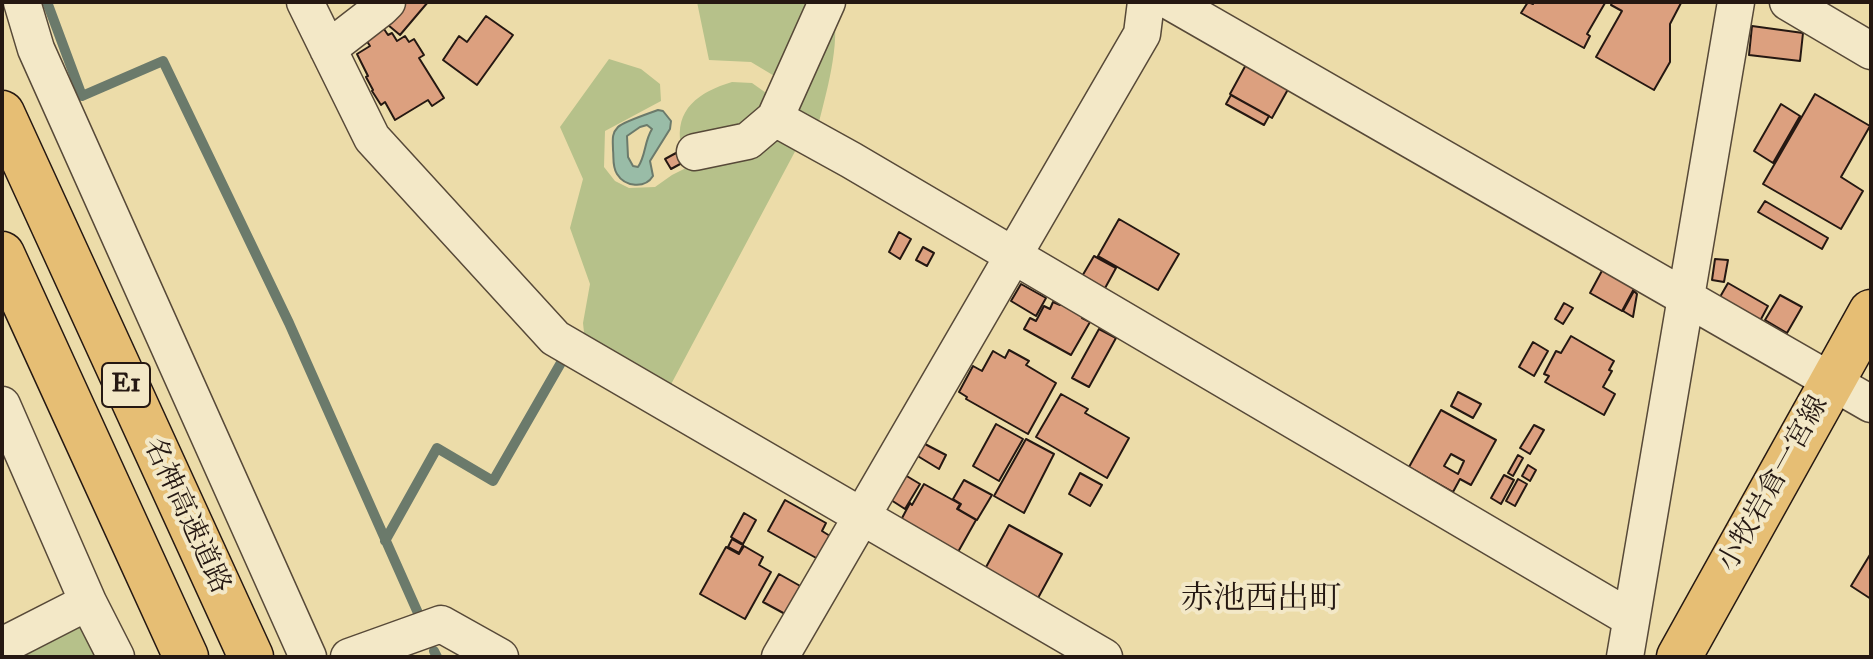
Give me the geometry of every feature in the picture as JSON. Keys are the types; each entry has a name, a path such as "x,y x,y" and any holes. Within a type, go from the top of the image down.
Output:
{"main road":[{"name":"名神高速道路","path":"2,113 251,657"},
{"name":"名神高速道路","path":"2,254 186,657"},
{"name":"小牧岩倉一宮線","path":"1692,652 1831,381 1871,312"}],"street":[{"path":"22,2 36,49 308,657"},
{"path":"305,2 372,138 555,338 1104,657"},
{"path":"328,49 387,2"},
{"path":"695,152 748,141 775,118 827,2"},
{"path":"780,657 1142,34 1146,2"},
{"path":"1171,2 1871,404"},
{"path":"1625,657 1736,2"},
{"path":"1788,2 1871,51"},
{"path":"775,118 1630,618"},
{"path":"2,405 88,602 116,657"},
{"path":"2,646 88,602"},
{"path":"349,657 441,624 500,657"}],"green space":[{"path":"697,2 817,2 781,80 751,62 709,60"},
{"path":"833,8 834,53 817,130 791,107"},
{"path":"609,59 641,69 660,84 661,101 605,131 604,167 615,181 629,188 655,187 690,166 776,132 799,144 668,390 585,342 583,323 590,284 570,228 583,179 560,127"},
{"path":"732,82 752,83 769,95 747,127 681,146 681,122 685,112 709,91"},
{"path":"95,616 110,657 13,657"}],"shaded area":[{"path":"658,110 663,111 671,121 670,129 650,161 653,176 640,185 625,182 614,168 613,135 621,125","holes":["647,125 652,129 641,162 638,167 633,166 628,157 627,136"]}],"building":[{"path":"396,2 428,2 400,35 382,20"},
{"path":"1528,2 1605,3 1587,34 1590,36 1584,48 1521,13"},
{"path":"1612,2 1681,3 1670,24 1670,62 1654,90 1596,57 1622,11 1611,5"},
{"path":"486,16 513,35 477,85 443,60 459,36 467,42"},
{"path":"382,26 397,41 405,36 409,42 414,39 424,55 419,58 444,98 432,106 428,100 395,120 385,102 381,105 357,54 370,46 361,32"},
{"path":"1752,26 1803,33 1800,61 1749,55"},
{"path":"1248,61 1291,84 1272,118 1230,94"},
{"path":"1815,94 1870,126 1841,177 1863,191 1841,229 1763,184"},
{"path":"1231,95 1269,116 1264,125 1226,104"},
{"path":"1781,104 1800,116 1773,163 1754,151"},
{"path":"676,153 682,163 671,169 665,159"},
{"path":"1765,201 1828,238 1822,249 1758,212"},
{"path":"1119,219 1179,254 1158,290 1098,256"},
{"path":"899,232 911,239 900,259 889,252"},
{"path":"923,247 934,253 927,266 916,260"},
{"path":"1094,256 1116,268 1104,290 1081,278"},
{"path":"1715,259 1728,260 1724,282 1712,280"},
{"path":"1604,267 1636,285 1622,311 1590,293"},
{"path":"1728,283 1768,306 1760,321 1720,297"},
{"path":"1021,284 1046,298 1036,316 1011,301"},
{"path":"1634,291 1637,294 1633,317 1623,311"},
{"path":"1780,295 1802,307 1787,333 1765,320"},
{"path":"1053,302 1060,305 1061,302 1084,314 1082,318 1090,322 1071,355 1024,329 1030,318 1036,321 1044,306 1050,309"},
{"path":"1564,303 1573,308 1563,324 1555,319"},
{"path":"1099,329 1116,338 1089,387 1072,378"},
{"path":"1571,336 1614,361 1603,387 1615,394 1604,415 1545,382 1549,376 1544,374 1556,351 1561,353"},
{"path":"1533,342 1548,351 1534,376 1519,367"},
{"path":"1009,350 1029,361 1026,365 1056,383 1028,434 959,392 973,366 982,371 993,351 1005,358"},
{"path":"1458,392 1481,404 1473,418 1451,406"},
{"path":"1061,394 1088,409 1085,413 1129,438 1107,478 1036,437"},
{"path":"1441,410 1496,440 1471,485 1460,479 1453,492 1409,467","holes":["1451,454 1464,461 1458,474 1444,466"]},
{"path":"996,424 1023,439 999,481 973,466"},
{"path":"1534,425 1544,430 1530,454 1520,448"},
{"path":"1026,439 1054,454 1024,513 994,496"},
{"path":"923,443 946,455 939,469 916,455"},
{"path":"1518,455 1523,458 1513,476 1508,473"},
{"path":"1528,465 1536,470 1530,481 1522,476"},
{"path":"1080,473 1102,485 1090,506 1069,494"},
{"path":"905,475 920,484 905,509 891,500"},
{"path":"1504,475 1514,480 1501,504 1491,498"},
{"path":"1518,479 1527,484 1515,506 1506,501"},
{"path":"964,480 992,495 977,520 958,509 961,504 953,499"},
{"path":"924,484 960,504 957,509 976,520 958,552 901,520"},
{"path":"785,500 826,523 822,531 830,536 818,559 768,531"},
{"path":"744,513 756,520 743,544 731,537"},
{"path":"1009,525 1062,554 1038,598 985,569"},
{"path":"732,539 743,545 739,553 728,547"},
{"path":"744,546 763,557 759,565 771,572 745,619 700,594 726,547 739,554"},
{"path":"1871,553 1871,599 1851,586"},
{"path":"779,574 802,587 787,615 763,602"}],"waterway":[{"path":"47,2 82,96 163,61 289,323 418,613"},
{"path":"385,541 437,448 493,481 562,361"},
{"path":"434,651 437,657"}],"district":[{"name":"赤池西出町","path":"1261,600"}]}
